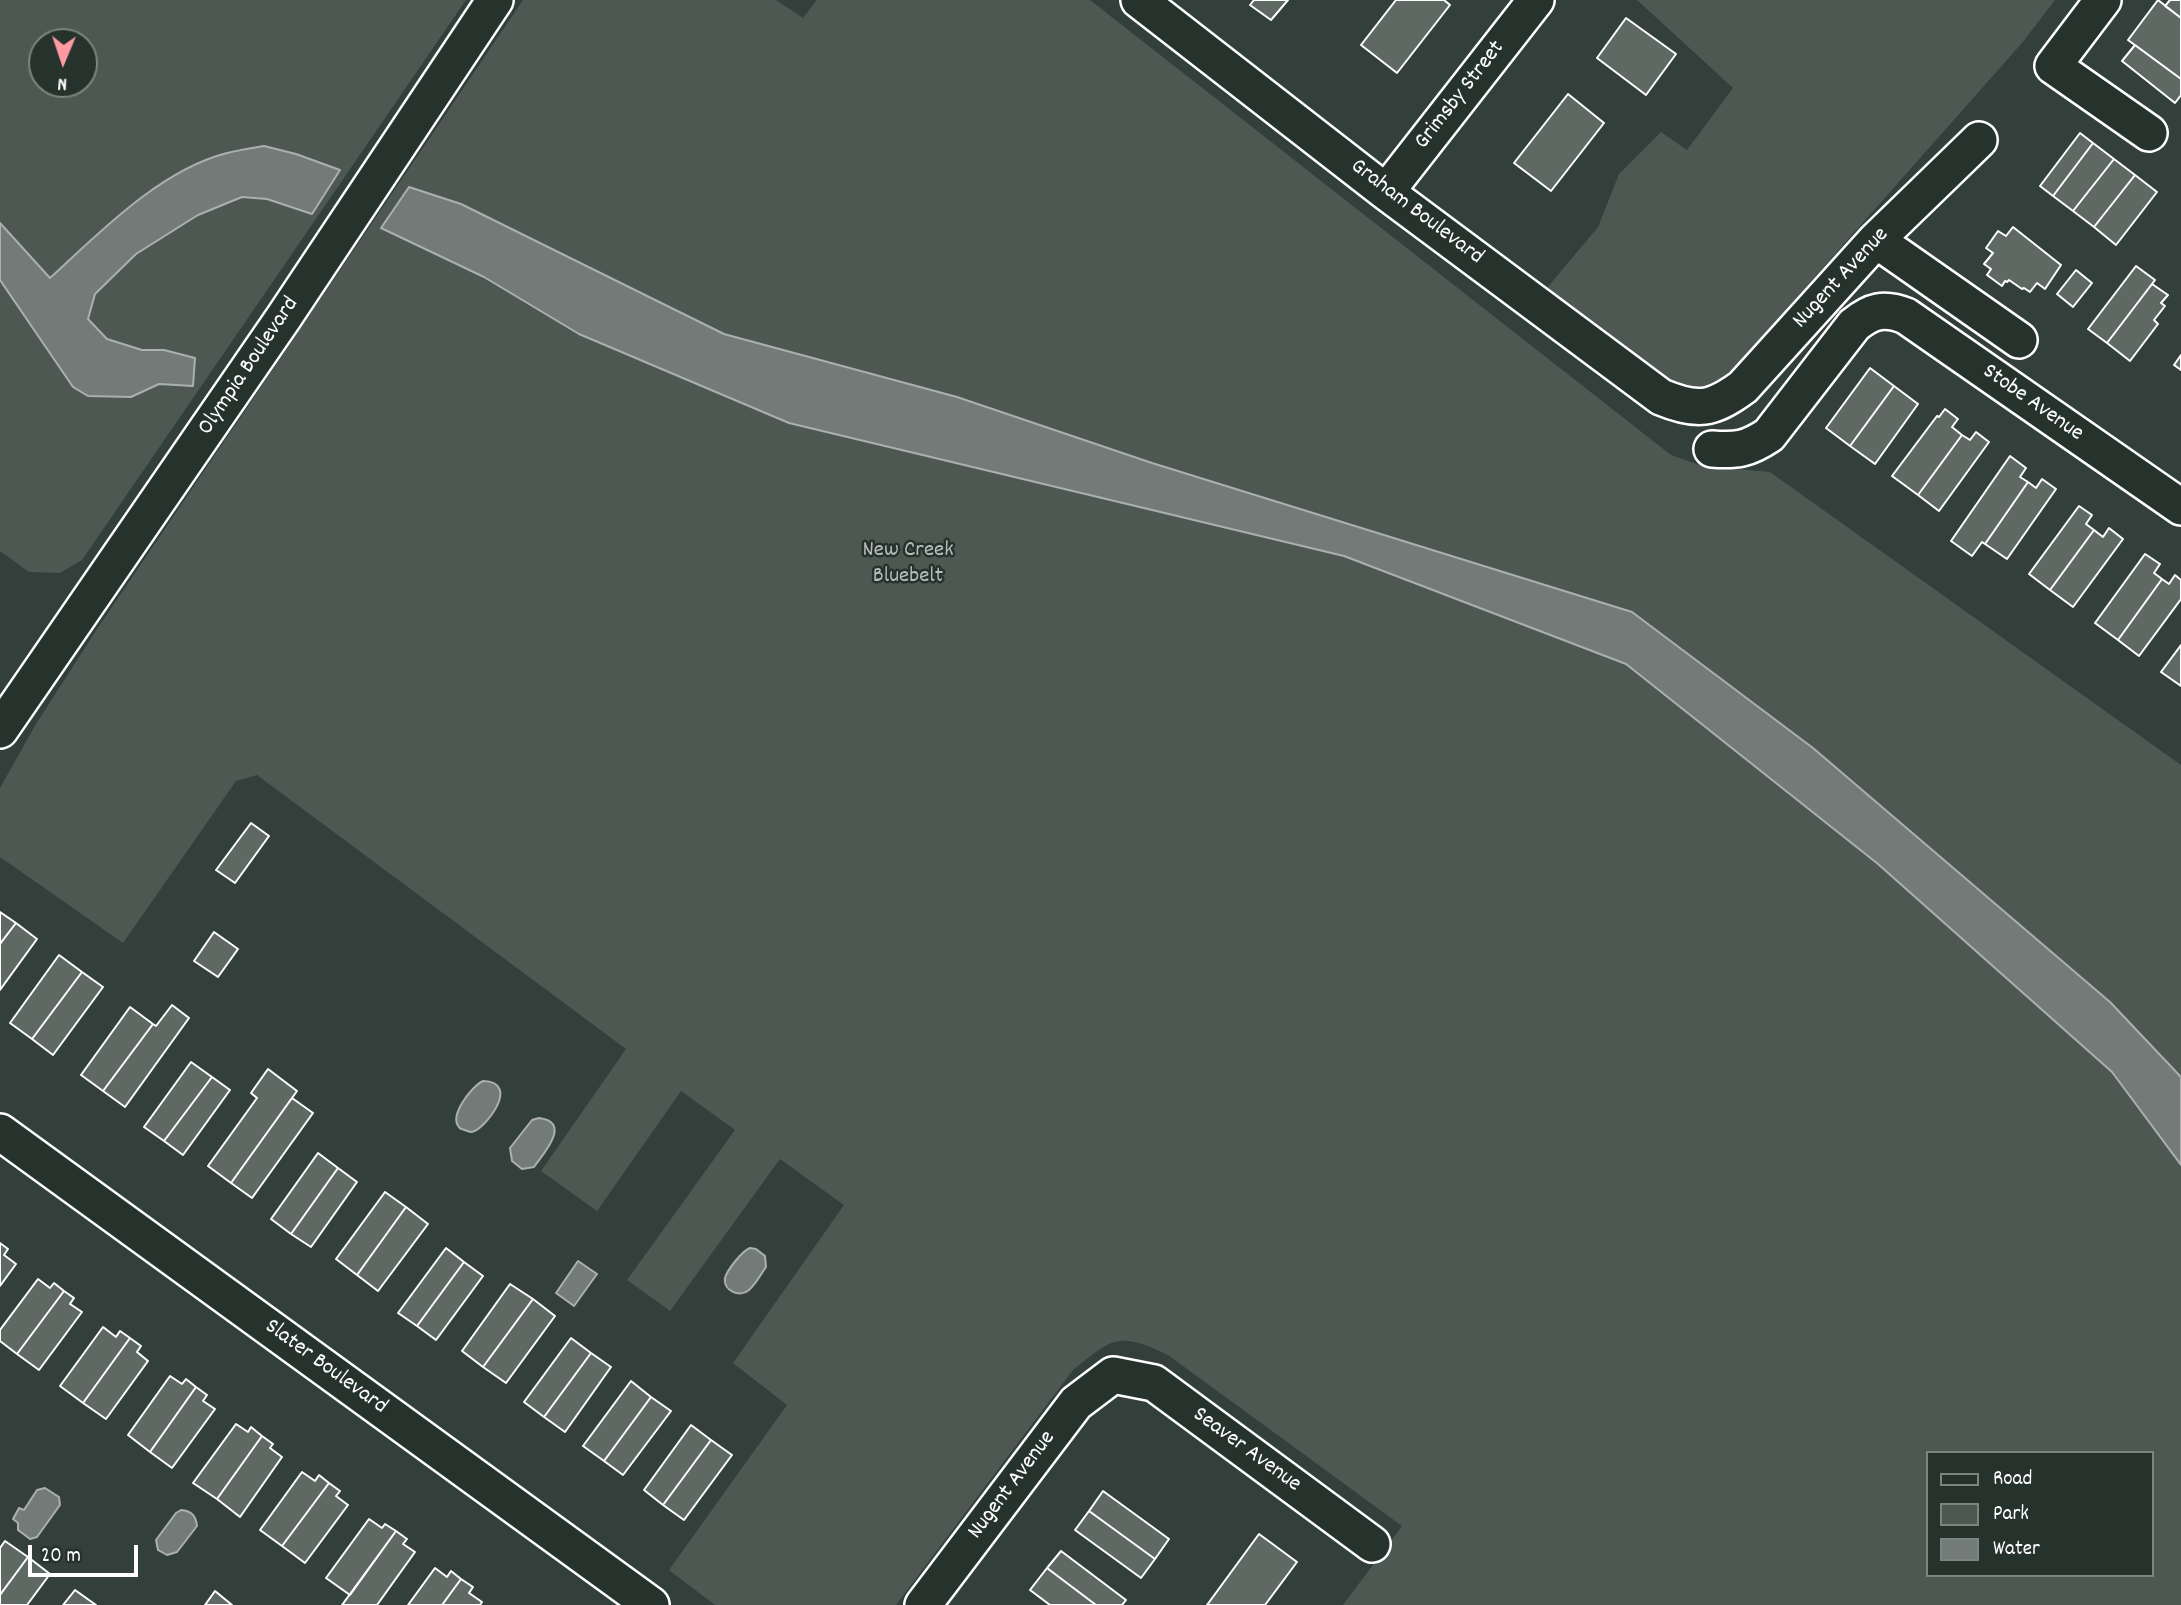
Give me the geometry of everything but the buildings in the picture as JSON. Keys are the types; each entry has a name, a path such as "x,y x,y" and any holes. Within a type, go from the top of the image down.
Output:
{"street":[{"name":"Olympia Boulevard","path":"0,730 284,317 495,0"},
{"name":"Graham Boulevard","path":"1139,0 1386,192 1661,397 1681,405 1702,408"},
{"name":"Grimsby Street","path":"1386,192 1536,0"},
{"path":"2103,0 2053,66 2149,133"},
{"name":"Nugent Avenue","path":"1702,408 1724,401 1743,387 1876,240 1979,140"},
{"name":"Stobe Avenue","path":"1876,240 2019,340"},
{"name":"Nugent Avenue","path":"1712,449 1733,451 1753,446 1769,435 1854,325 1866,315 1879,310"},
{"name":"Stobe Avenue","path":"1879,310 1906,316 2181,507"},
{"name":"Slater Boulevard","path":"0,1132 651,1605"},
{"name":"Nugent Avenue","path":"923,1605 1076,1403 1113,1375"},
{"name":"Seaver Avenue","path":"1113,1375 1154,1383 1373,1544"}],"green space":[{"path":"0,0 466,0 82,560 60,573 29,572 0,551"},
{"name":"New Creek Bluebelt","path":"523,0 776,0 803,18 817,0 1090,0 1671,455 1702,466 1770,472 2181,765 2181,1605 1343,1605 1402,1526 1168,1355 1127,1341 1098,1350 1073,1370 896,1605 715,1605 669,1570 787,1405 733,1363 844,1205 780,1159 670,1311 627,1280 735,1130 681,1091 597,1211 541,1171 626,1049 257,775 236,781 123,943 0,857 0,788 36,724 97,629"},
{"path":"1637,0 2055,0 2022,43 1719,385 1707,393 1665,384 1546,289 1598,227 1619,174 1661,132 1687,150 1733,88"}],"water":[{"path":"264,146 340,170 312,214 267,199 242,197 198,215 136,254 95,294 88,319 107,339 142,350 164,350 195,358 193,386 159,384 131,397 88,396 73,387 0,280 0,223 50,278 132,205 178,173 227,153"},
{"path":"409,187 461,204 724,334 957,397 1152,463 1632,612 1813,748 2110,1002 2181,1077 2181,1165 2112,1072 1878,864 1626,664 1344,556 789,423 579,334 484,277 381,228"},
{"path":"483,1081 494,1083 500,1089 496,1107 477,1130 471,1132 461,1129 457,1124 458,1110 467,1095"},
{"path":"539,1118 554,1125 553,1139 534,1167 522,1169 512,1161 510,1148 532,1120"},
{"path":"750,1248 765,1256 766,1267 749,1290 733,1292 725,1283 726,1274"},
{"path":"578,1261 597,1274 574,1306 556,1293"},
{"path":"45,1488 59,1497 60,1505 37,1537 30,1539 18,1530 18,1523 13,1519 19,1508 24,1510 37,1490"},
{"path":"181,1510 193,1515 197,1526 177,1552 167,1555 158,1550 156,1540"}]}
